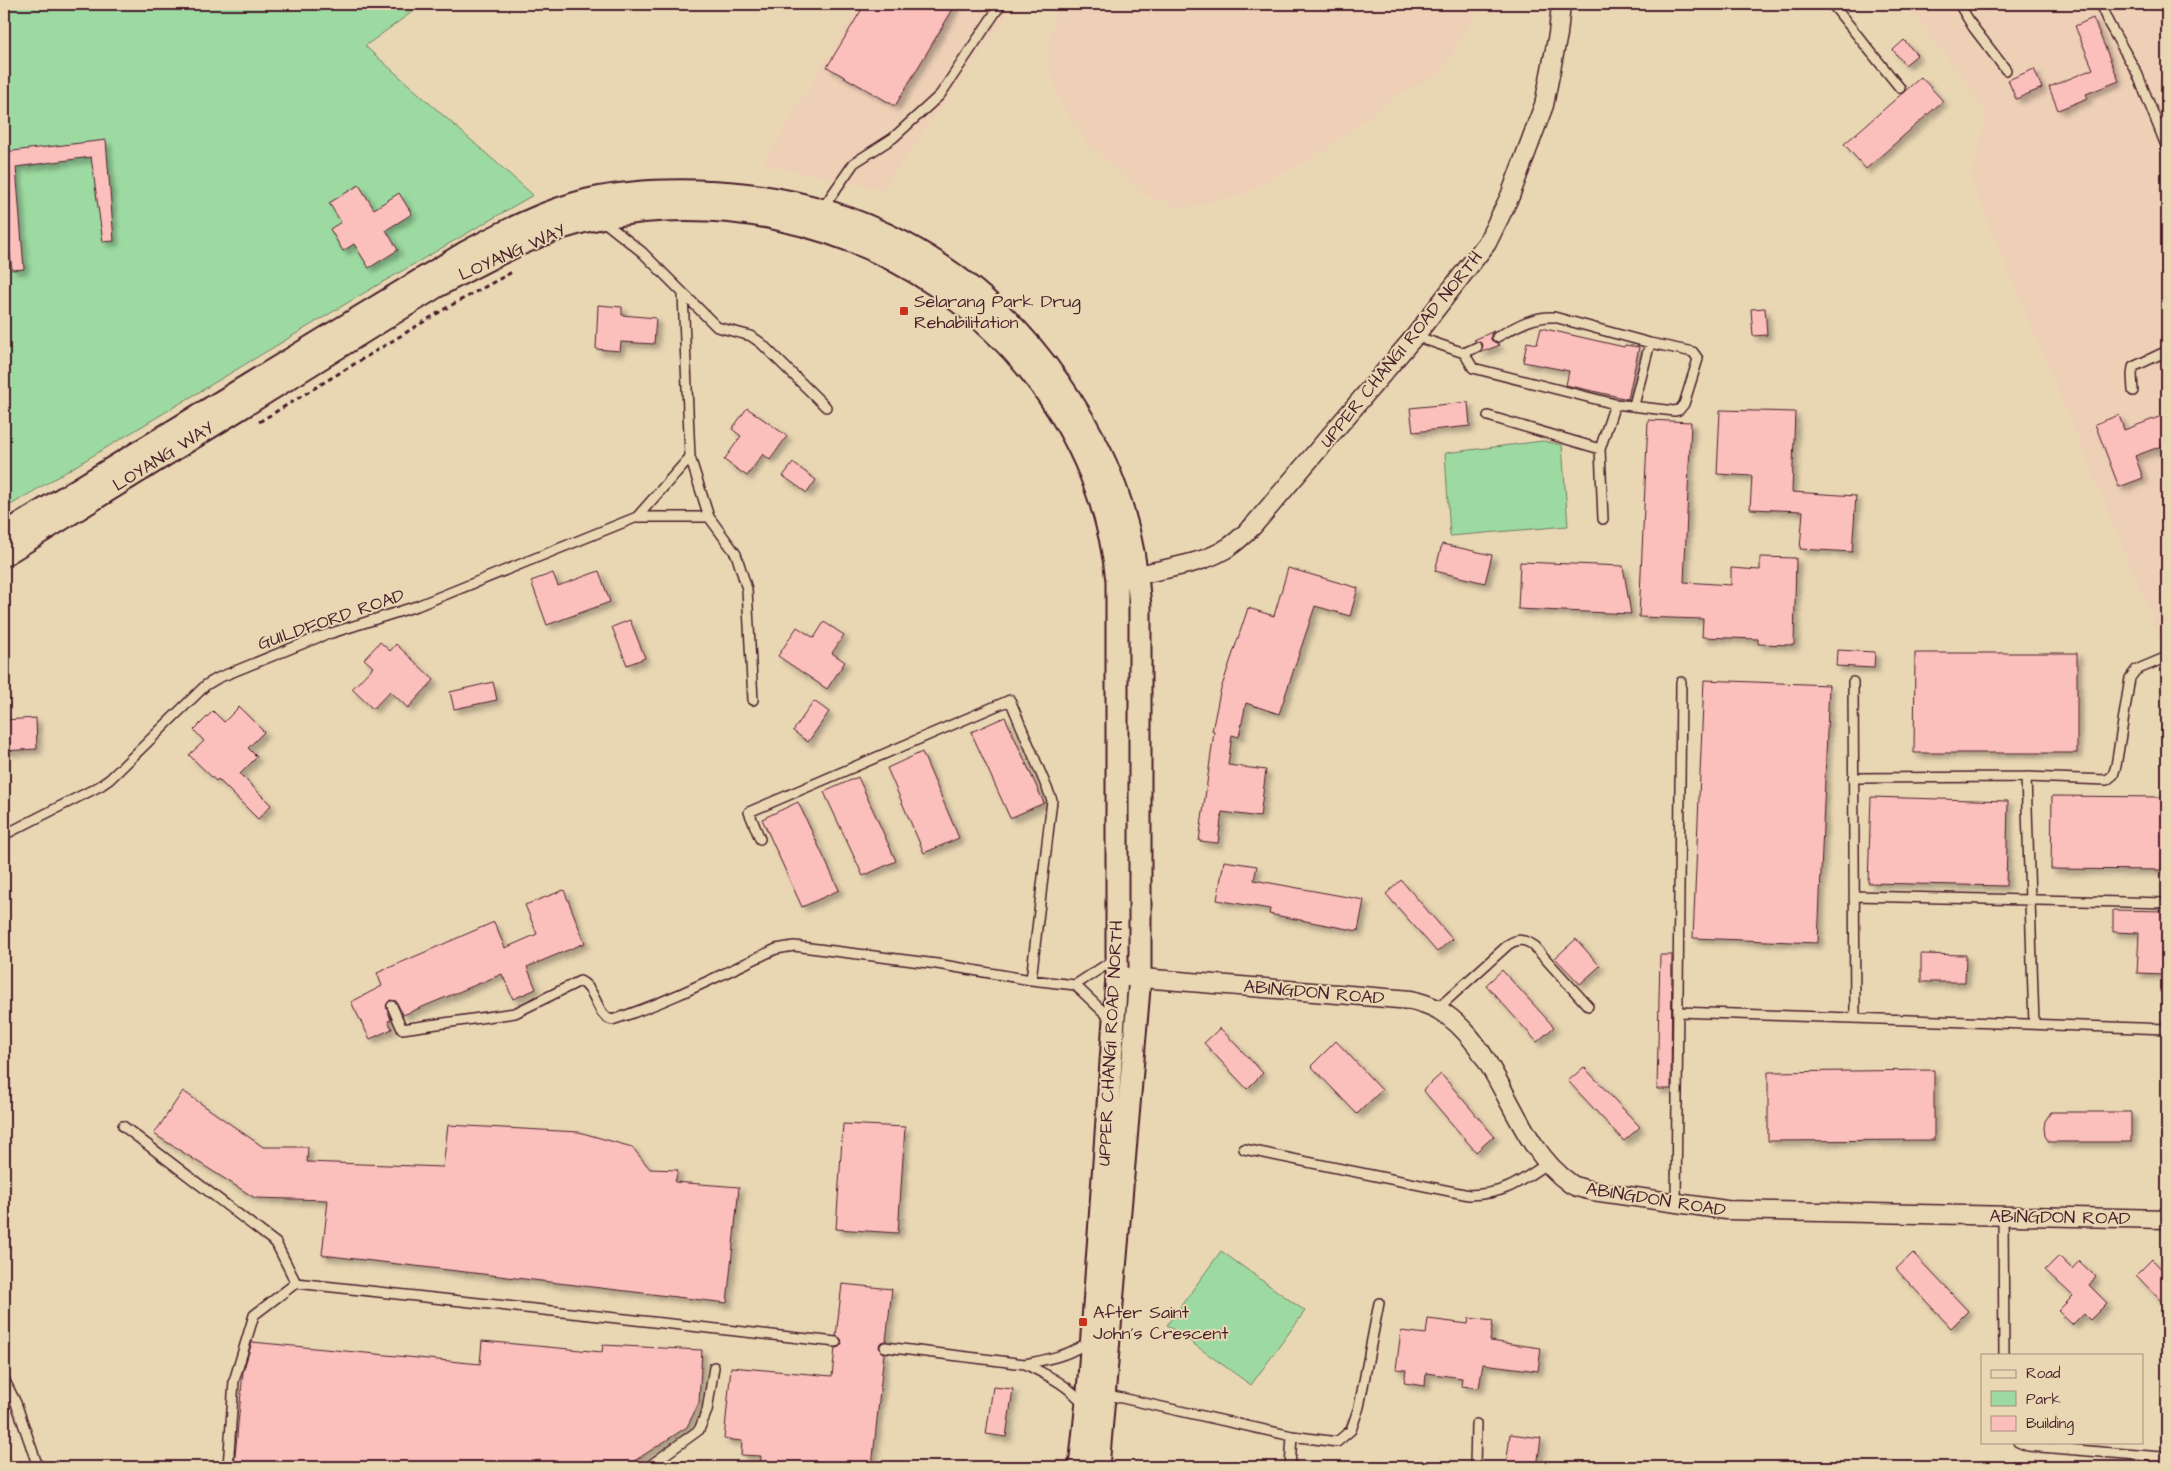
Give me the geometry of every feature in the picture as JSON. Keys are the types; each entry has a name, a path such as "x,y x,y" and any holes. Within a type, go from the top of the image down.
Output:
{"street":[{"name":"UPPER CHANGI ROAD NORTH","path":"1138,575 1204,559 1223,551 1254,526 1415,336 1487,243 1510,196 1544,105 1558,34 1560,4"},
{"name":"LOYANG WAY","path":"4,534 444,264 531,219 589,200 621,194 674,191 750,194 788,200 822,209 885,233 948,269 988,302 1019,332 1049,368 1075,405 1095,439 1115,482 1132,541"},
{"name":"LOYANG WAY","path":"4,555 436,287 511,249 555,230 599,218 636,213 702,210 748,214 785,220 849,239 913,270 940,288 977,318 1012,350 1062,414 1095,486 1111,540 1117,580"},
{"name":"UPPER CHANGI ROAD NORTH","path":"1080,1467 1093,1398 1140,977 1140,606 1138,575 1132,541"},
{"name":"UPPER CHANGI ROAD NORTH","path":"1098,1467 1093,1398 1092,1339 1117,966 1117,580"},
{"name":"ABINGDON ROAD","path":"1117,966 1140,977 1411,1000 1437,1009 1460,1027 1477,1047 1533,1144 1548,1163 1573,1185 1592,1191 1726,1210 2167,1219"}],"lane":[{"path":"822,209 854,163 893,138 940,95 1001,4"},
{"path":"1832,4 1900,88"},
{"path":"1959,4 1973,27 2006,70"},
{"path":"2100,4 2109,24 2137,73 2167,148"},
{"path":"599,218 642,252 717,327 750,336 761,343 826,407"},
{"path":"683,294 690,457 709,517 736,554 747,589 753,700"},
{"path":"1415,336 1464,353 1473,368 1615,404 1674,411 1680,410 1684,404 1698,359 1693,352 1547,317 1528,321 1496,337"},
{"path":"1634,405 1650,343"},
{"path":"1464,353 1477,347"},
{"path":"2133,391 2133,367 2167,351"},
{"path":"1603,519 1600,449 1615,404"},
{"path":"1488,416 1600,449"},
{"path":"637,517 690,457"},
{"name":"GUILDFORD ROAD","path":"4,834 100,786 211,681 319,637 417,606 637,517 709,517"},
{"name":"UPPER CHANGI ROAD NORTH","path":"1117,580 1138,575"},
{"path":"1853,778 2026,777 2107,780 2113,775 2116,766 2130,678 2136,670 2167,657"},
{"path":"1676,1204 1681,682"},
{"path":"1852,682 1855,1018"},
{"path":"760,839 749,812 1010,700 1052,800 1031,980"},
{"path":"2026,777 2034,1024"},
{"path":"1854,896 2167,903"},
{"path":"1437,1009 1509,944 1518,939 1532,945 1588,1006"},
{"path":"392,1006 402,1029 515,1013 580,981 588,985 603,1014 612,1020 641,1011 776,949 794,946 936,964 1031,980 1076,985 1117,966"},
{"path":"1076,985 1114,1022"},
{"path":"1678,1012 2167,1029"},
{"path":"123,1126 276,1243 296,1283"},
{"path":"1244,1149 1469,1195 1491,1194 1517,1184 1548,1163"},
{"path":"2003,1215 2004,1354"},
{"path":"228,1467 234,1381 254,1315 296,1283 836,1342"},
{"path":"1025,1364 1062,1382 1072,1390 1093,1398 1292,1436 1337,1442 1352,1430 1360,1407 1379,1303"},
{"path":"885,1347 1025,1364 1064,1356 1076,1351 1092,1339"},
{"path":"648,1467 699,1430 707,1411 714,1367"},
{"path":"4,1379 16,1403 38,1467"},
{"path":"1475,1467 1476,1424"},
{"path":"1290,1467 1292,1436"},
{"path":"2023,1444 2028,1446 2162,1457"}],"shaded area":[{"path":"859,4 1015,4 883,190 762,165"},
{"path":"1058,4 1482,4 1441,74 1395,96 1326,150 1243,195 1183,209 1147,196 1087,144 1057,98 1046,50"},
{"path":"1906,4 2167,4 2167,655 1970,179 1987,112"}],"green space":[{"path":"4,4 423,4 365,46 533,195 364,293 4,509"},
{"path":"1543,441 1562,445 1568,526 1450,536 1445,453"},
{"path":"1221,1251 1305,1311 1251,1385 1167,1325"}],"building":[{"path":"865,4 956,4 895,106 827,67"},
{"path":"2093,18 2119,81 2086,94 2088,98 2058,110 2049,87 2093,69 2075,26"},
{"path":"1904,40 1917,55 1905,65 1893,50"},
{"path":"2034,69 2042,88 2016,99 2008,80"},
{"path":"1921,77 1943,101 1866,169 1844,144"},
{"path":"106,140 114,241 103,242 91,157 16,167 24,269 12,270 4,206 4,152"},
{"path":"359,185 374,209 399,193 412,214 386,230 398,250 369,268 354,244 343,251 330,229 341,222 329,203"},
{"path":"598,305 622,307 622,315 656,318 654,344 621,342 620,351 596,349"},
{"path":"1765,308 1767,335 1753,336 1751,309"},
{"path":"1541,328 1624,347 1625,345 1639,347 1628,399 1566,385 1569,371 1523,362 1527,342 1537,344"},
{"path":"1494,331 1491,334 1491,340 1500,345 1479,353 1483,345 1474,340"},
{"path":"1468,402 1470,426 1413,432 1410,408"},
{"path":"747,408 787,436 770,460 763,454 747,476 724,460 741,436 732,429"},
{"path":"1720,410 1795,412 1792,492 1856,496 1852,552 1800,549 1803,511 1750,509 1752,476 1717,474"},
{"path":"2167,414 2167,444 2135,456 2143,478 2119,487 2095,424 2119,415 2124,430"},
{"path":"1648,420 1691,422 1684,582 1731,585 1731,568 1760,570 1760,557 1796,558 1794,645 1758,644 1758,639 1702,637 1703,619 1639,617"},
{"path":"793,463 816,480 807,493 783,476"},
{"path":"1442,544 1492,555 1485,583 1435,571"},
{"path":"1520,562 1623,566 1631,614 1518,609"},
{"path":"1288,568 1358,588 1350,616 1315,606 1279,714 1246,703 1239,737 1232,735 1228,765 1266,770 1260,817 1222,812 1218,843 1199,841 1214,732 1212,731 1220,692 1248,608 1274,616"},
{"path":"599,571 610,602 547,625 531,581 553,573 558,586"},
{"path":"630,620 645,658 627,665 612,627"},
{"path":"824,622 844,635 832,653 845,662 827,689 778,656 797,627 814,638"},
{"path":"380,642 390,651 396,644 434,680 408,708 390,691 373,709 352,689 373,667 364,659"},
{"path":"1837,650 1875,652 1874,668 1836,666"},
{"path":"1915,653 2077,653 2077,753 1914,753"},
{"path":"1704,680 1829,685 1818,943 1693,938"},
{"path":"493,682 497,700 454,709 450,692"},
{"path":"814,701 829,712 808,742 793,731"},
{"path":"239,707 264,732 248,748 257,757 240,774 271,805 258,819 218,779 216,781 189,755 204,741 194,730 213,711 224,722"},
{"path":"1005,717 1044,803 1010,818 971,732"},
{"path":"36,718 37,749 4,751 4,720"},
{"path":"922,752 959,838 924,853 887,768"},
{"path":"858,777 896,861 863,876 824,792"},
{"path":"2052,796 2167,797 2167,870 2051,869"},
{"path":"1871,797 2008,801 2006,886 1868,883"},
{"path":"798,802 839,890 802,907 762,819"},
{"path":"1224,861 1257,866 1254,880 1364,900 1358,931 1269,914 1270,909 1217,900"},
{"path":"1401,880 1452,939 1437,952 1386,894"},
{"path":"564,890 585,943 527,967 536,989 513,999 502,974 403,1015 396,1001 390,1000 386,1006 391,1020 388,1021 392,1029 370,1039 351,1002 382,986 377,973 494,922 505,948 537,934 525,905"},
{"path":"2113,910 2167,911 2166,974 2137,973 2139,933 2113,932"},
{"path":"1576,939 1600,966 1580,984 1555,958"},
{"path":"1921,954 1966,955 1965,982 1921,982"},
{"path":"1660,955 1672,955 1671,1089 1657,1089"},
{"path":"1502,970 1554,1027 1537,1042 1486,985"},
{"path":"1220,1028 1263,1073 1247,1089 1204,1043"},
{"path":"1336,1041 1382,1090 1357,1114 1311,1066"},
{"path":"1584,1067 1640,1127 1624,1141 1568,1081"},
{"path":"1934,1070 1934,1140 1768,1141 1768,1072"},
{"path":"1441,1074 1494,1136 1476,1152 1423,1090"},
{"path":"183,1091 263,1147 308,1147 307,1162 443,1167 448,1125 579,1132 632,1147 650,1169 678,1170 675,1182 739,1187 727,1303 322,1255 328,1200 255,1198 154,1134"},
{"path":"2051,1112 2131,1112 2131,1142 2049,1142 2045,1136 2044,1128 2045,1121"},
{"path":"843,1124 905,1127 898,1233 836,1229"},
{"path":"1913,1253 1968,1311 1951,1328 1896,1269"},
{"path":"2059,1256 2072,1269 2079,1261 2096,1277 2089,1285 2107,1303 2090,1320 2084,1314 2073,1325 2058,1311 2073,1296 2045,1270"},
{"path":"2152,1259 2167,1275 2167,1307 2136,1275"},
{"path":"842,1284 892,1289 886,1341 880,1343 879,1347 881,1352 884,1353 872,1467 760,1467 761,1456 741,1455 742,1441 724,1439 731,1367 832,1376 835,1348 839,1347 842,1343 841,1339 836,1336"},
{"path":"1469,1318 1493,1321 1490,1341 1541,1348 1538,1371 1483,1364 1479,1388 1461,1386 1462,1378 1426,1373 1425,1386 1404,1383 1406,1370 1396,1369 1401,1331 1426,1334 1428,1319 1468,1324"},
{"path":"482,1341 602,1352 603,1345 702,1350 699,1403 687,1427 625,1467 234,1467 243,1372 252,1342 480,1364"},
{"path":"993,1387 1013,1389 1006,1437 986,1434"},
{"path":"1510,1434 1541,1438 1537,1467 1506,1467"}],"place":[{"name":"Selarang Park Drug Rehabilitation","path":"904,311"},
{"name":"After Saint John's Crescent","path":"1083,1322"}]}
